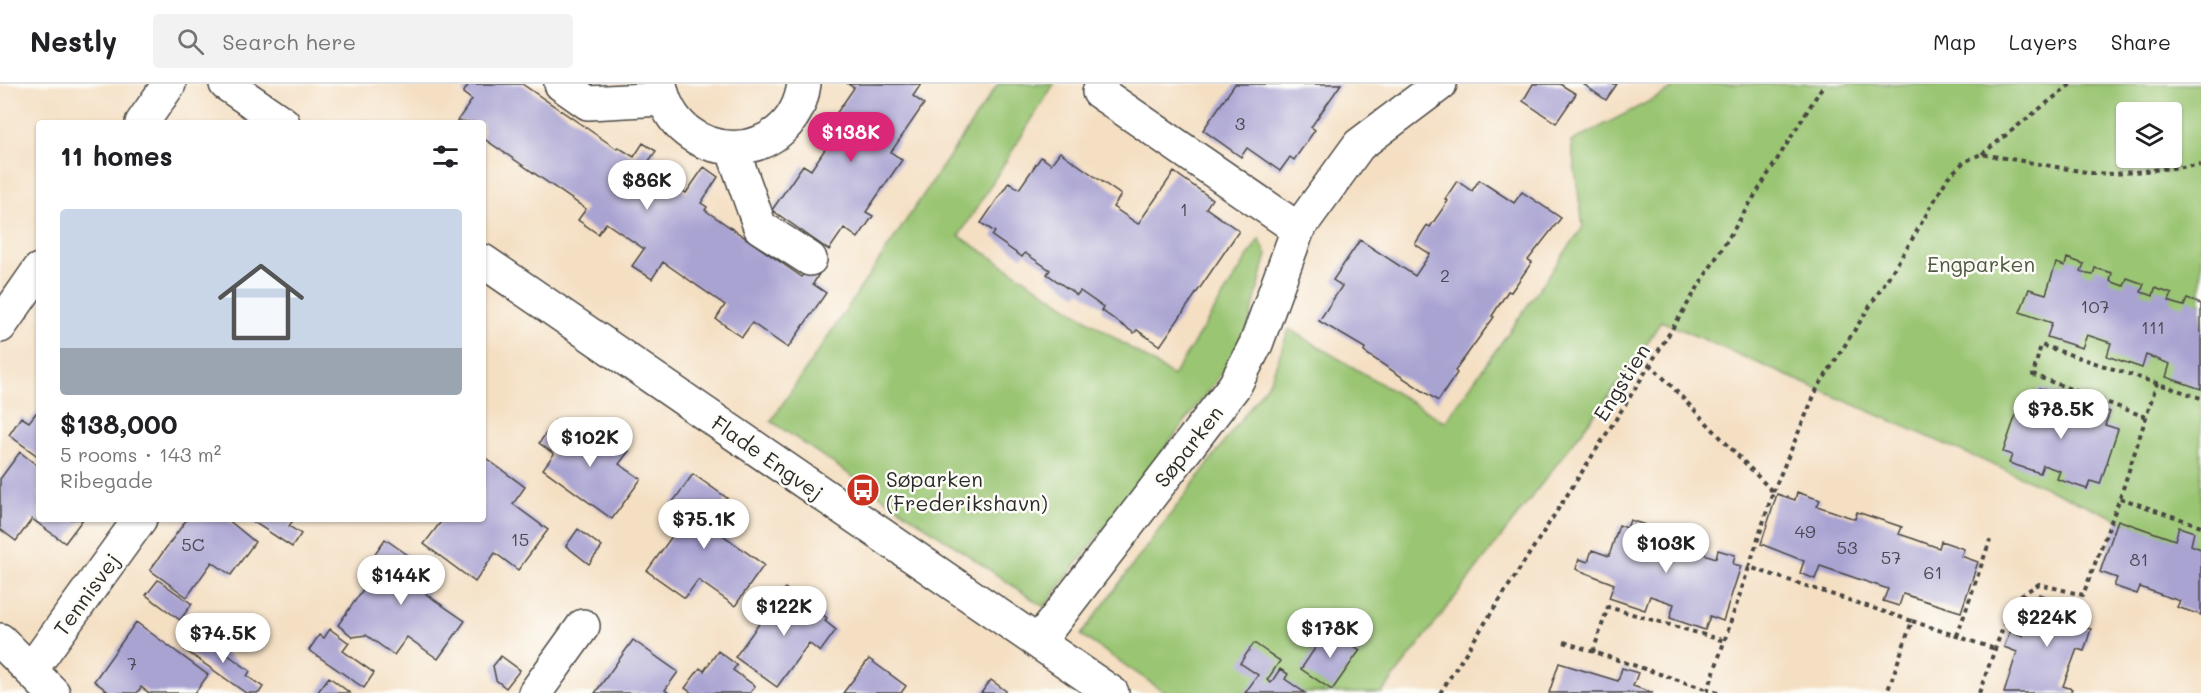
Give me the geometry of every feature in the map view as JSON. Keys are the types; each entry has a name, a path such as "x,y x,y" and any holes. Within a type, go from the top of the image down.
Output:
{"street":[{"path":"144,120 169,84"},
{"path":"226,84 279,120"},
{"path":"561,84 588,103 661,91 673,119 689,135 709,145 732,148 755,145 776,134 792,117 802,96 804,84"},
{"name":"Søparken","path":"1038,642 1235,385 1256,344 1298,229 1359,145 1440,84"},
{"path":"1099,92 1298,229"},
{"path":"732,148 760,227 810,259"},
{"name":"Flade Engvej","path":"486,263 1112,693"},
{"path":"0,326 36,274"},
{"name":"Tennisvej","path":"0,640 41,685 138,522"},
{"path":"535,693 583,626"}],"path":[{"name":"Engstien","path":"1440,693 1650,364 1824,84"},
{"path":"1708,690 1773,492 1817,389 1907,248 1948,177 1964,162 1981,154 2071,84"},
{"path":"1981,154 2092,173 2115,174 2201,165"},
{"path":"2146,417 2033,375 2041,345 2201,398"},
{"path":"1650,364 1773,492"},
{"path":"1979,693 2013,600 2040,584 2083,595 2120,498 2157,383"},
{"path":"2120,498 2201,526"},
{"path":"1957,636 1990,540"},
{"path":"1749,567 1995,649"},
{"path":"1593,652 1608,607 1725,641"},
{"path":"1887,693 1912,621"},
{"path":"1564,642 1718,693"}],"green space":[{"path":"998,84 1054,84 959,236 1173,376 1259,239 1267,254 1246,335 1222,373 1044,607 771,421"},
{"name":"Engparken","path":"1673,84 2201,84 2201,555 1661,321 1637,359 1382,693 1166,693 1081,635 1271,379 1289,329 1445,422 1583,227 1571,142 1671,90"}],"building":[{"path":"469,84 522,84 617,149 618,147 634,157 643,143 656,151 646,165 686,193 704,167 718,177 701,203 707,207 705,210 802,277 809,267 819,274 813,284 826,293 788,348 752,323 742,337 716,319 725,305 663,262 652,279 632,266 644,249 606,223 598,234 578,220 586,209 486,140 486,120 458,120 472,100 463,93"},
{"path":"848,84 921,84 913,96 924,104 891,152 902,160 866,212 873,216 858,238 844,228 829,250 772,210 803,165 811,170 836,133 827,127 854,88"},
{"path":"1235,84 1341,84 1311,127 1315,130 1294,160 1290,157 1280,171 1247,148 1241,157 1203,130"},
{"path":"1533,84 1560,84 1576,94 1556,123 1523,101"},
{"path":"1583,84 1617,84 1606,100"},
{"path":"1060,152 1121,195 1113,207 1138,224 1174,172 1212,199 1206,208 1239,231 1160,346 1137,330 1134,333 1101,310 1103,307 1080,291 1077,295 1047,274 1050,270 1025,253 1022,257 992,236 995,232 981,223 1009,182 1019,189 1041,157 1051,164"},
{"path":"1479,180 1514,203 1522,192 1561,218 1528,260 1532,262 1511,292 1508,291 1492,316 1494,317 1455,371 1457,373 1438,401 1364,352 1365,348 1319,321 1342,286 1333,280 1360,240 1415,276 1430,254 1415,244 1427,225 1430,227 1448,201 1445,199 1457,181 1472,191"},
{"path":"2067,258 2084,264 2081,271 2087,274 2093,275 2095,268 2112,273 2110,281 2124,286 2127,278 2144,284 2141,292 2153,296 2155,288 2172,294 2169,301 2176,304 2184,306 2187,299 2201,304 2201,389 2166,377 2170,364 2146,355 2142,368 2107,356 2111,343 2087,335 2082,348 2047,337 2052,323 2020,312 2029,289 2046,294 2056,263 2065,266"},
{"path":"2039,388 2063,396 2058,409 2081,416 2086,403 2110,412 2105,425 2118,429 2100,484 2090,481 2087,489 2057,479 2060,471 2043,465 2040,473 2009,463 2012,455 2003,452 2022,397 2034,401"},
{"path":"36,413 36,455 9,435 21,417 29,422"},
{"path":"555,421 570,432 572,429 593,444 602,432 629,451 619,464 641,479 612,519 543,469 554,454 539,443"},
{"path":"20,452 36,465 36,522 32,519 16,541 0,529 0,479"},
{"path":"486,458 525,487 513,504 548,530 518,570 495,553 475,582 424,544 441,522 486,522"},
{"path":"693,474 727,498 715,515 702,506 695,515 764,565 735,606 698,580 685,598 647,571 686,517 670,506"},
{"path":"1797,492 1820,500 1817,506 1855,519 1857,512 1902,527 1899,534 1939,548 1941,541 1964,549 1961,556 1978,562 1961,612 1903,594 1899,606 1883,601 1888,589 1820,566 1815,579 1800,573 1804,561 1761,544 1777,494 1795,500"},
{"path":"1630,520 1648,526 1645,534 1656,537 1658,529 1677,536 1675,544 1686,547 1688,539 1707,546 1704,554 1716,558 1718,550 1735,555 1733,564 1741,566 1723,621 1710,616 1705,630 1670,618 1674,604 1650,596 1645,610 1609,598 1614,584 1576,569 1579,559 1588,562 1592,550 1609,556 1619,525 1627,528"},
{"path":"2118,520 2175,540 2179,527 2194,532 2191,545 2201,549 2201,615 2177,607 2180,601 2140,587 2137,594 2114,586 2117,578 2100,572"},
{"path":"36,522 81,522 65,543"},
{"path":"185,522 231,522 255,542 231,575 212,562 187,597 150,570"},
{"path":"254,522 292,522 289,526 301,534 292,547"},
{"path":"578,529 602,547 589,564 566,546"},
{"path":"385,539 438,576 426,594 465,621 438,659 407,637 394,655 366,635 353,637 338,625 378,568 369,562"},
{"path":"158,580 192,604 180,620 146,595"},
{"path":"785,588 827,618 825,621 836,630 820,652 809,643 777,687 735,657"},
{"path":"2039,594 2088,611 2083,627 2091,629 2084,651 2077,649 2063,686 2072,689 2070,693 2004,693 2017,652 2004,647 2010,631 2023,636"},
{"path":"136,622 208,675 195,693 149,693 141,687 137,693 110,693 94,681"},
{"path":"330,629 349,643 343,651 374,673 364,688 309,650 319,635 324,638"},
{"path":"1328,629 1360,650 1332,690 1301,669"},
{"path":"198,633 250,671 247,676 263,687 259,693 246,693 185,650"},
{"path":"633,640 678,672 665,690 669,693 595,693"},
{"path":"1254,643 1280,661 1267,680 1271,683 1280,669 1288,674 1285,679 1305,693 1245,693 1258,675 1240,663"},
{"path":"718,651 737,665 733,670 755,686 750,693 692,693 685,688 700,668 704,671"},
{"path":"501,656 520,670 506,688 496,680 493,666"},
{"path":"869,659 906,686 901,693 843,693"},
{"path":"1559,663 1618,681 1622,668 1638,673 1633,686 1653,693 1549,693"},
{"path":"329,677 350,693 317,693"},
{"path":"991,680 1006,691 1005,693 981,693"}],"place":[{"name":"Søparken (Frederikshavn)","path":"863,490"}]}
